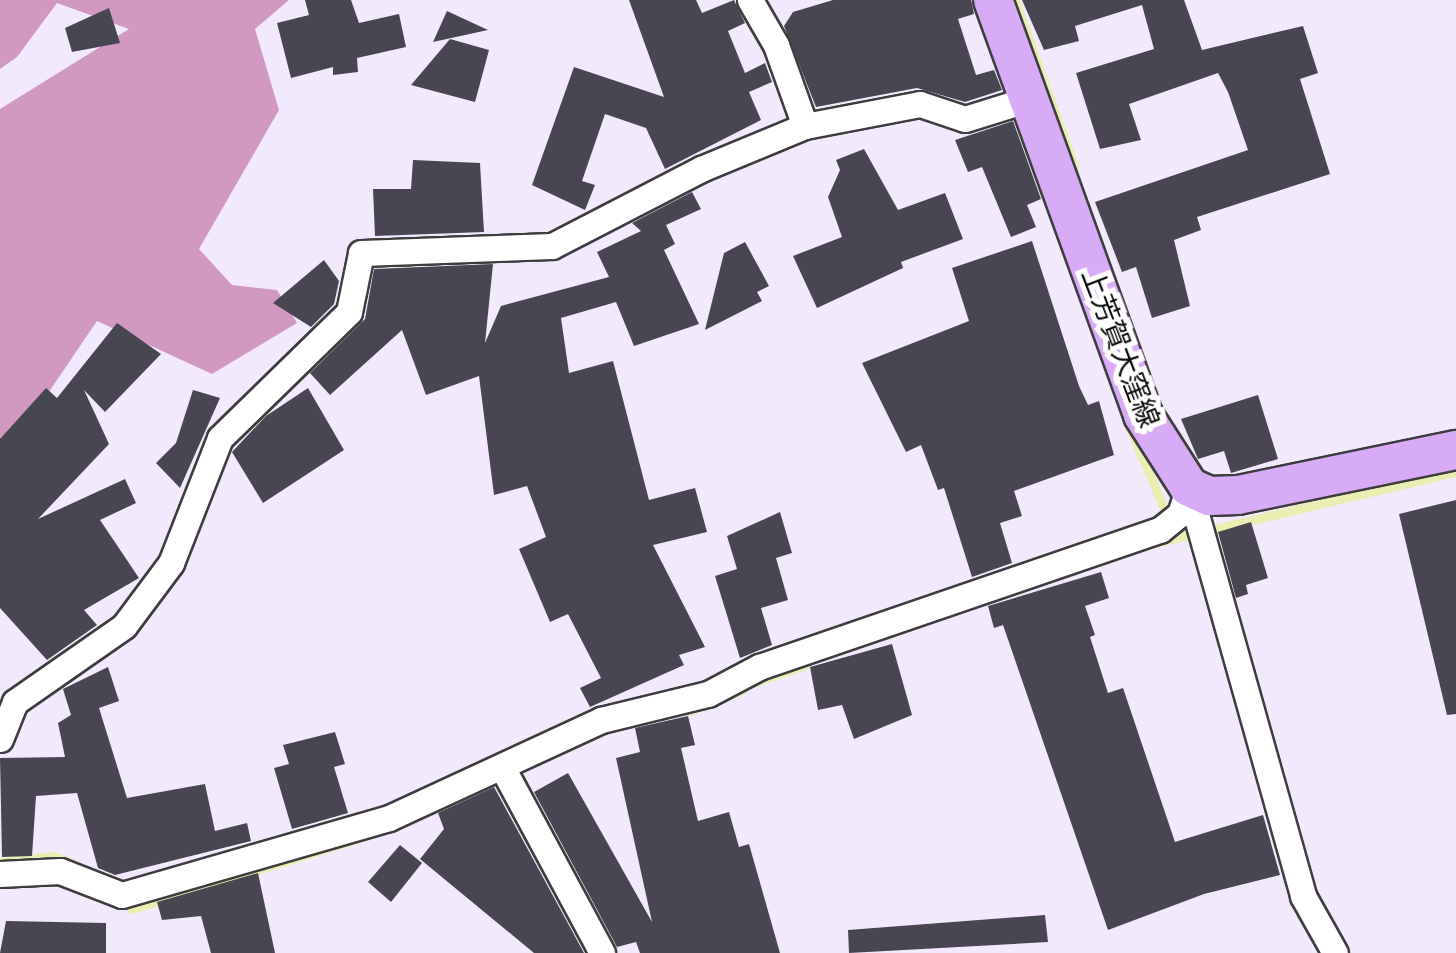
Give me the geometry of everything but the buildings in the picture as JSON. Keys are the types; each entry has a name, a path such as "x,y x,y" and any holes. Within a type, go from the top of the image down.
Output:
{"main road":[{"name":"上芳賀大窪線","path":"993,0 1143,415 1189,487"},
{"path":"1189,487 1208,496 1238,495 1456,450"}],"street":[{"path":"750,0 776,45 805,126"},
{"path":"0,739 15,702 124,626 171,564 220,438 349,312 361,253 552,246 701,170 805,126 920,104 965,119 1029,98"},
{"path":"1189,487 1196,532 1303,896 1335,953"},
{"path":"0,874 60,870 125,894 390,818 506,773 601,720 708,694 759,667 1160,530 1180,514 1189,487"},
{"path":"506,773 602,953"}],"shaded area":[{"path":"0,0 289,0 255,29 279,110 199,249 232,285 277,290 297,323 212,374 97,321 0,464 0,109 129,29 57,3 17,57 0,69"}],"waterway":[{"path":"1015,0 1074,166 1069,172"},
{"path":"1126,419 1165,511"},
{"path":"1159,542 1456,472"},
{"path":"753,683 805,665"},
{"path":"690,711 740,691"},
{"path":"124,896 132,909 370,835"},
{"path":"0,862 53,856 71,863"}]}
